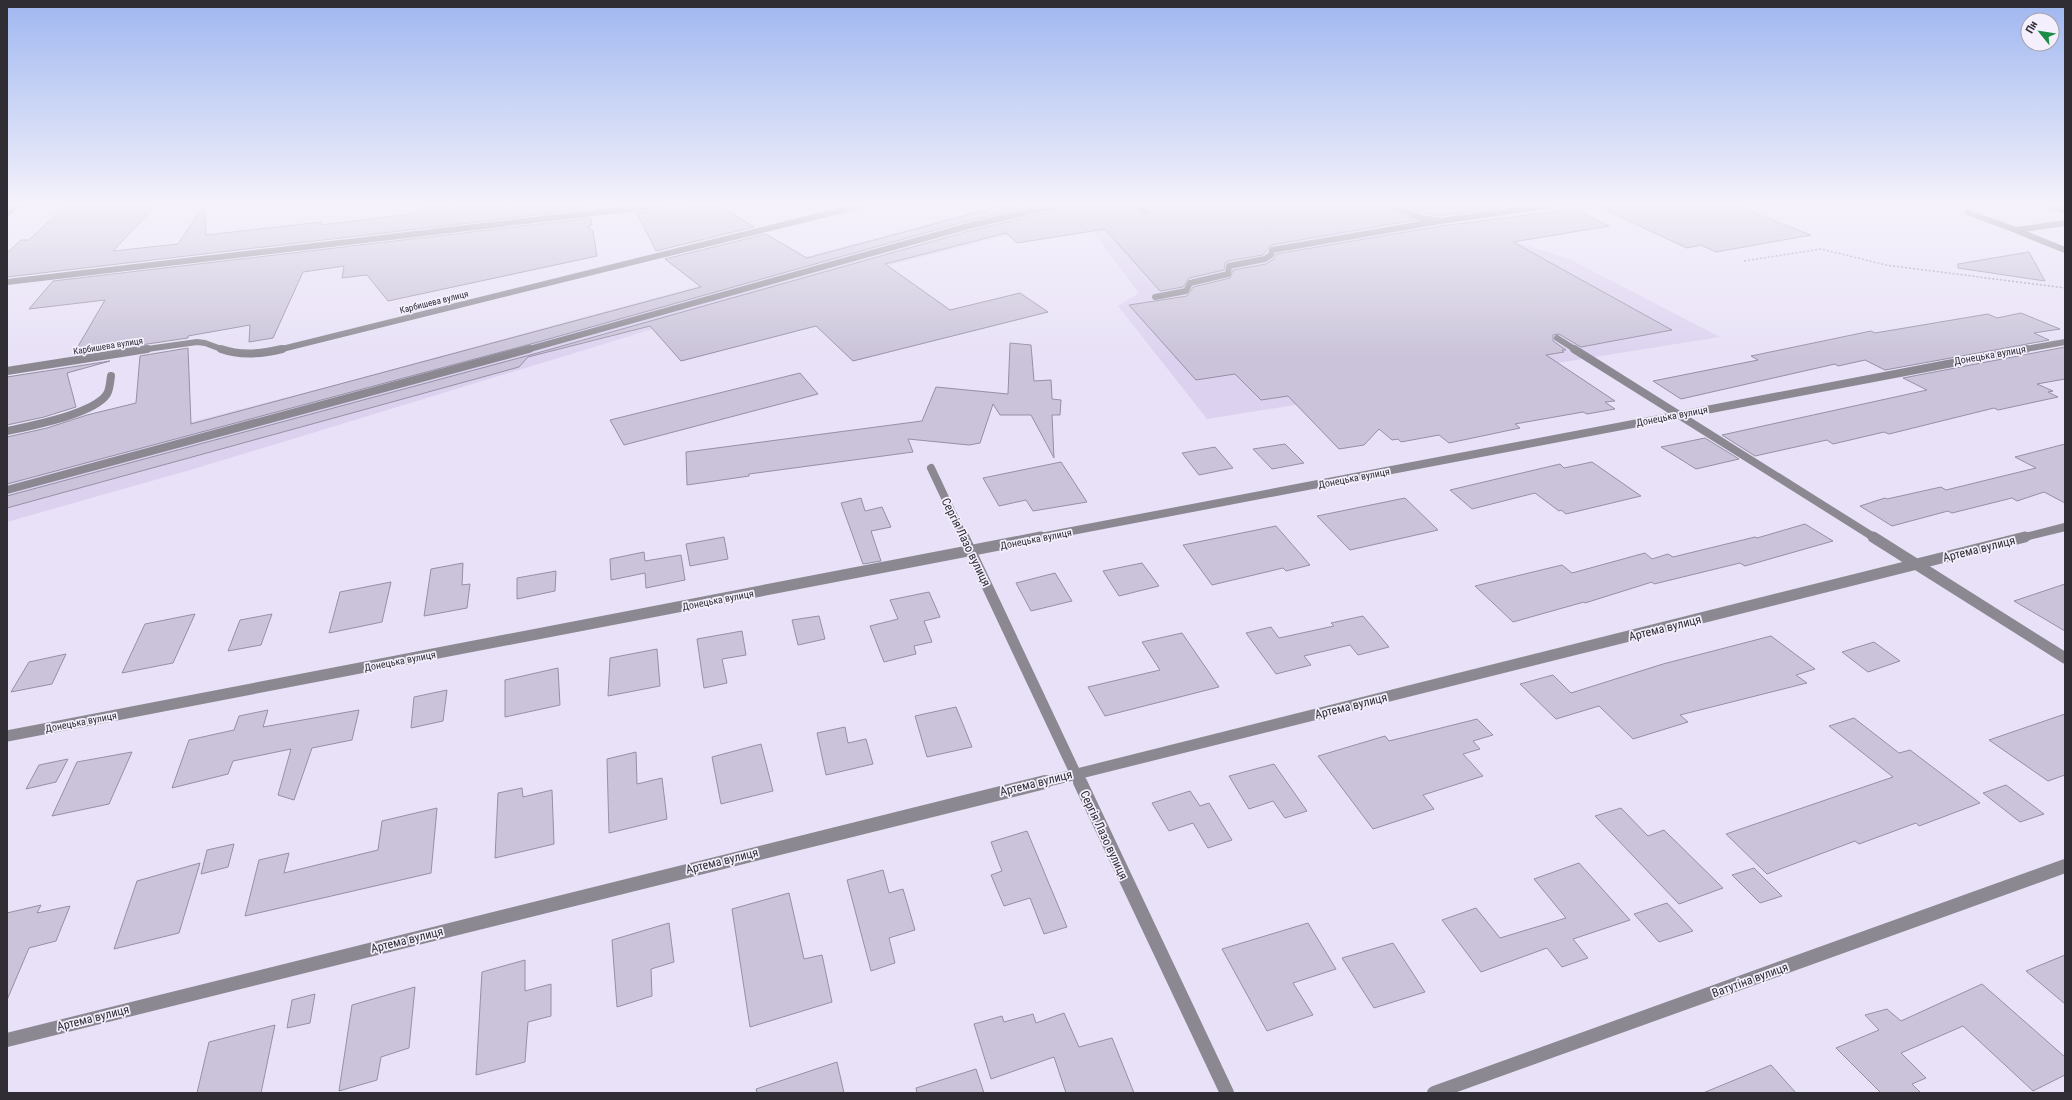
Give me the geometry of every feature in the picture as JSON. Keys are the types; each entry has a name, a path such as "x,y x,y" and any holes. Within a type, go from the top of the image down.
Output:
{"street":[{"path":"7,282 225,256"},
{"name":"Карбишева вулиця","path":"7,371 191,342 210,343 224,350 241,354 274,351 656,256"},
{"path":"7,490 471,365 859,256"},
{"path":"1155,297 1186,291 1190,283 1228,274 1229,266 1265,259 1269,256"},
{"path":"1557,338 2065,658"},
{"name":"Донецька вулиця","path":"7,736 2065,342"},
{"path":"7,432 68,416 96,404 107,394 111,376"},
{"name":"Сергія Лазо вулиця","path":"931,468 972,551 1075,773 1227,1093"},
{"name":"Артема вулиця","path":"7,1040 1075,773 1503,669 2065,527"},
{"name":"Ватутіна вулиця","path":"1434,1093 2065,866"}],"path":[{"path":"1744,261 1774,256"},
{"path":"1851,256 1886,265 2065,288"}],"shaded area":[{"path":"807,256 925,256 722,308 197,468 7,522 7,469 331,386"},
{"path":"1111,256 1560,256 1571,260 1720,337 1207,419 1118,306 1139,293"}],"building":[{"path":"7,256 184,256 7,277"},
{"path":"264,256 595,256 388,301 367,275 342,278 344,266 303,272 273,338 249,342 250,325 188,336 188,338 73,355 105,300 29,309 53,281"},
{"path":"676,256 804,256 807,258 813,256 842,256 531,344 7,484 7,437 47,428 87,415 136,403 140,356 188,348 191,424 701,287 665,259"},
{"path":"880,256 915,256 885,264 950,310 1020,293 1048,312 853,361 816,326 681,361 650,326 528,357 519,367 7,508 7,496 530,355"},
{"path":"1129,256 1255,256 1228,261 1225,263 1224,270 1189,278 1183,287 1160,291"},
{"path":"1275,256 1539,256 1672,330 1581,347 1559,334 1553,335 1553,341 1566,350 1562,350 1564,352 1546,355 1615,401 1605,402 1615,409 1587,414 1583,412 1515,424 1520,428 1449,443 1439,435 1401,442 1398,439 1392,440 1379,429 1364,445 1339,449 1288,396 1261,400 1235,374 1196,380 1129,305 1187,296 1193,287 1230,278 1233,270 1266,264 1274,259"},
{"path":"2003,256 2031,256 2045,281 1958,268 1958,264"},
{"path":"2021,313 2060,329 2034,333 2049,340 1885,370 1865,360 1838,366 1835,364 1681,399 1653,381 1758,360 1751,356 1871,331 1875,333 1988,314 1997,318"},
{"path":"1010,343 1031,345 1034,381 1051,380 1052,399 1061,400 1060,415 1052,415 1054,458 1031,415 1000,415 993,404 980,443 969,445 908,439 913,452 749,474 749,476 687,485 686,452 922,421 936,387 1008,394"},
{"path":"2065,347 2065,379 2037,384 2053,391 2048,392 2058,397 1998,410 1994,408 1889,434 1884,432 1833,444 1827,440 1755,456 1722,435 1927,390 1903,378"},
{"path":"110,361 67,373 76,407 44,417 7,425 7,377"},
{"path":"800,373 818,394 624,445 610,420"},
{"path":"1705,438 1739,459 1696,469 1661,447"},
{"path":"1285,444 1304,463 1272,469 1253,449"},
{"path":"2065,444 2065,503 2044,492 2017,501 2012,498 1952,513 1948,511 1892,526 1860,506 1885,498 1887,499 1941,487 1946,490 2036,468 2015,457"},
{"path":"1215,447 1233,468 1199,475 1182,453"},
{"path":"1061,462 1087,502 1033,511 1026,500 999,506 983,478"},
{"path":"1592,462 1641,496 1566,514 1561,510 1559,511 1535,493 1472,509 1450,490 1560,464 1564,468"},
{"path":"861,498 865,511 882,507 891,527 871,531 881,561 863,564 841,503"},
{"path":"1405,498 1438,530 1350,550 1317,516"},
{"path":"1805,524 1833,541 1745,566 1740,563 1654,584 1652,582 1585,603 1584,602 1513,622 1475,586 1562,565 1572,573 1645,553 1652,559 1668,554 1673,557 1755,537 1757,538"},
{"path":"1276,526 1310,565 1286,571 1283,568 1212,585 1183,545"},
{"path":"724,537 728,559 690,566 686,544"},
{"path":"644,552 645,561 681,555 685,580 646,588 645,573 611,580 610,559"},
{"path":"463,563 462,585 470,584 467,608 424,616 431,569"},
{"path":"1142,563 1159,586 1119,596 1103,571"},
{"path":"556,571 555,591 517,599 517,578"},
{"path":"1055,573 1072,601 1031,611 1016,583"},
{"path":"391,582 382,622 329,633 340,592"},
{"path":"2065,584 2065,631 2014,601"},
{"path":"929,592 940,617 924,621 932,642 914,646 916,654 884,662 870,626 898,619 890,600"},
{"path":"195,614 173,663 122,673 145,624"},
{"path":"272,614 261,645 228,651 240,620"},
{"path":"819,616 825,639 798,645 792,620"},
{"path":"1363,616 1389,647 1358,655 1350,645 1304,656 1311,665 1276,674 1246,633 1271,627 1279,638 1334,626 1331,623"},
{"path":"742,631 746,655 722,659 727,683 704,688 697,639"},
{"path":"1182,633 1219,687 1105,716 1088,687 1160,670 1142,642"},
{"path":"1771,636 1815,669 1796,675 1807,683 1680,715 1688,722 1633,739 1599,706 1556,719 1520,684 1553,675 1571,693 1663,664"},
{"path":"1874,642 1900,661 1868,672 1842,652"},
{"path":"657,649 660,686 608,696 610,658"},
{"path":"66,654 52,684 11,692 29,662"},
{"path":"558,668 560,705 505,717 505,680"},
{"path":"447,690 443,721 411,728 414,697"},
{"path":"956,707 972,747 927,757 915,716"},
{"path":"268,710 263,727 359,710 352,740 312,748 294,800 278,795 291,749 233,761 228,774 172,788 189,740 234,730 239,716"},
{"path":"2065,714 2065,775 2048,781 1989,740"},
{"path":"1854,718 1899,753 1910,750 1980,803 1919,826 1916,823 1859,844 1855,841 1767,874 1726,834 1893,777 1829,726"},
{"path":"1477,719 1493,735 1473,741 1480,749 1463,754 1483,776 1423,795 1434,809 1373,829 1318,756 1385,736 1389,741"},
{"path":"845,727 848,743 866,739 873,764 826,775 817,733"},
{"path":"761,744 773,791 721,804 712,757"},
{"path":"132,752 109,804 52,816 77,762"},
{"path":"636,752 637,784 662,778 667,819 609,833 607,759"},
{"path":"68,759 56,782 26,789 39,765"},
{"path":"1274,764 1307,811 1285,818 1273,801 1249,809 1229,776"},
{"path":"2006,785 2044,814 2020,822 1983,793"},
{"path":"522,788 523,797 552,790 554,844 495,858 498,793"},
{"path":"1190,791 1200,806 1209,803 1232,840 1208,848 1193,823 1169,831 1152,803"},
{"path":"437,808 431,873 245,916 259,860 289,853 284,873 378,850 382,821"},
{"path":"1621,808 1648,836 1664,830 1723,888 1679,904 1595,816"},
{"path":"1027,831 1067,927 1044,934 1030,898 1004,906 991,875 1002,871 991,842"},
{"path":"234,844 228,867 201,874 207,850"},
{"path":"200,863 179,933 114,949 137,881"},
{"path":"1579,863 1630,920 1573,939 1588,958 1562,967 1547,948 1481,972 1442,920 1476,908 1500,938 1566,918 1534,879"},
{"path":"1754,868 1782,896 1760,903 1732,875"},
{"path":"883,870 889,893 903,889 915,930 889,938 895,963 871,971 847,880"},
{"path":"789,893 804,959 822,955 832,1002 750,1027 732,909"},
{"path":"1667,903 1693,931 1659,942 1634,914"},
{"path":"41,905 37,913 70,906 56,941 29,948 7,1000 7,913"},
{"path":"669,923 674,962 651,969 652,996 617,1007 612,940"},
{"path":"1308,923 1336,969 1293,983 1313,1015 1267,1031 1222,949"},
{"path":"1393,943 1425,992 1374,1008 1342,958"},
{"path":"2065,955 2065,1004 2026,971"},
{"path":"525,960 525,991 551,984 551,1016 528,1022 525,1062 476,1075 482,972"},
{"path":"1982,984 2065,1057 2065,1075 2033,1091 1963,1026 1901,1053 1926,1078 1912,1084 1921,1093 1881,1093 1836,1048 1879,1030 1865,1015 1887,1009 1901,1021"},
{"path":"415,987 409,1048 381,1057 377,1080 339,1091 352,1005"},
{"path":"315,994 310,1023 287,1028 292,1000"},
{"path":"1064,1013 1079,1047 1112,1038 1134,1093 1066,1093 1054,1057 991,1079 974,1024 1002,1016 1004,1022 1033,1014 1036,1023"},
{"path":"275,1025 261,1093 197,1093 209,1042"},
{"path":"837,1062 844,1093 757,1093 756,1089"},
{"path":"1771,1065 1796,1093 1703,1093"},
{"path":"976,1069 984,1093 917,1093 916,1088"}]}
